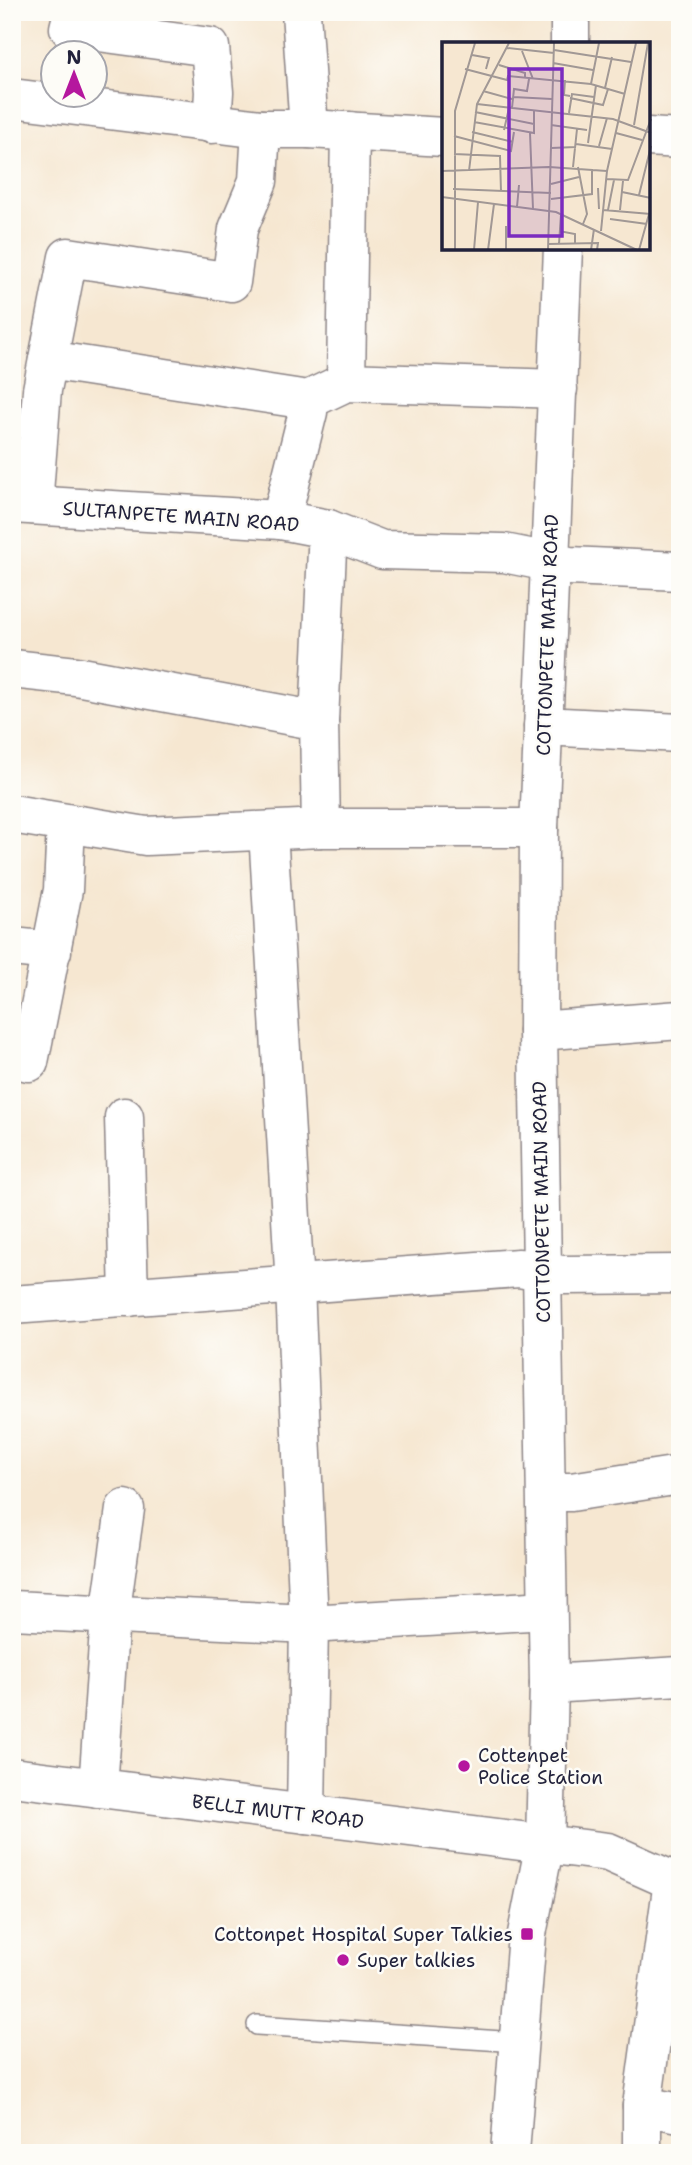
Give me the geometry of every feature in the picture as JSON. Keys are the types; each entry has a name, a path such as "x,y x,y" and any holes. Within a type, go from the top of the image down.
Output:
{"street":[{"path":"73,12 69,28 210,47 214,92 212,124"},
{"path":"301,12 309,129"},
{"path":"570,12 570,42"},
{"path":"12,98 261,129 309,129 442,137"},
{"path":"23,505 34,378 68,257 231,282 238,229 258,181 261,129"},
{"path":"346,383 350,131"},
{"path":"650,137 680,139"},
{"name":"COTTONPETE MAIN ROAD","path":"510,2153 527,1934 545,1843 550,1684 538,1031 539,828 563,250"},
{"path":"34,378 308,400 346,383 558,389"},
{"path":"281,520 308,412 308,400"},
{"name":"SULTANPETE MAIN ROAD","path":"23,505 281,520 328,528 382,550 504,553 569,566 680,571"},
{"path":"321,828 319,721 328,528"},
{"path":"12,669 76,676 319,721"},
{"path":"543,726 680,733"},
{"path":"12,814 146,836 321,828 539,828"},
{"path":"12,1058 29,1062 64,890 66,824"},
{"path":"268,831 295,1286 309,1624 306,1814"},
{"path":"12,947 52,951"},
{"path":"538,1031 680,1020"},
{"path":"124,1117 129,1297"},
{"path":"12,1305 519,1268 563,1275 680,1274"},
{"path":"547,1492 571,1492 680,1475"},
{"path":"97,1788 110,1616 125,1509"},
{"path":"12,1609 309,1624 547,1610"},
{"path":"550,1684 680,1676"},
{"name":"BELLI MUTT ROAD","path":"12,1777 608,1852 677,1883"},
{"path":"642,2153 642,2106 677,1883"},
{"path":"642,2106 680,2113"}],"lane":[{"path":"257,2025 518,2042"}],"place":[{"name":"Cottenpet Police Station","path":"464,1766"},
{"name":"Cottonpet Hospital Super Talkies","path":"527,1934"},
{"name":"Super talkies","path":"343,1960"}]}
